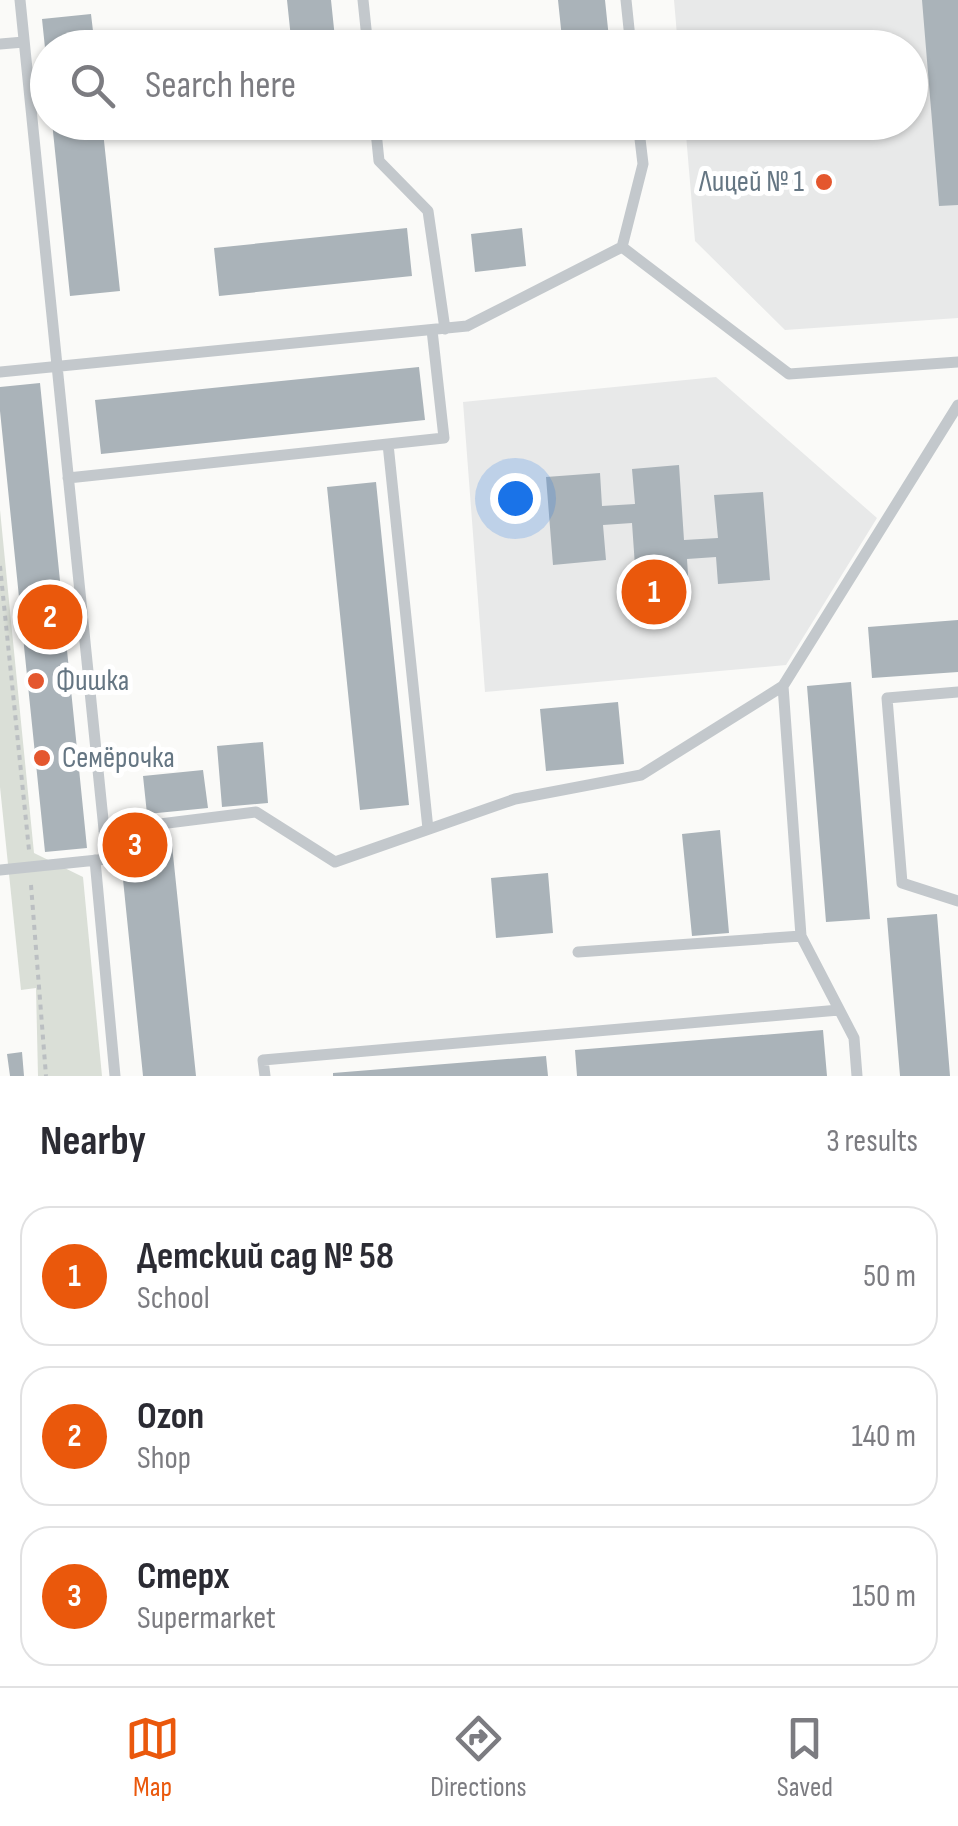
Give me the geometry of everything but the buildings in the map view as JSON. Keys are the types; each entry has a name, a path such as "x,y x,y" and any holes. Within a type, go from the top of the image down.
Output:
{"lane":[{"path":"20,0 30,101"},
{"path":"363,0 366,30"},
{"path":"626,0 629,30"},
{"path":"0,44 24,42"},
{"path":"0,870 107,858 34,140"},
{"path":"68,478 444,438 428,210 379,161 377,140"},
{"path":"0,372 467,326 622,247 642,164 640,140"},
{"path":"622,247 790,374 958,362"},
{"path":"104,831 256,812 335,862 515,798 641,775 783,686 958,405"},
{"path":"388,444 428,829"},
{"path":"783,686 801,936 854,1038 857,1076"},
{"path":"958,692 887,698 902,882 958,901"},
{"path":"95,860 115,1076"},
{"path":"578,952 801,936"},
{"path":"265,1076 263,1060 840,1010"}],"path":[{"path":"0,566 46,1076"}],"shaded area":[{"name":"Лицей № 1","path":"674,0 958,0 958,318 785,330 695,241 686,140 928,140 928,30 677,30"},
{"path":"716,377 877,518 786,665 485,692 463,402"},
{"path":"0,510 34,853 83,877 102,1076 38,1076 36,988 21,990 0,787"}],"place":[{"name":"Лицей № 1","path":"824,182"},
{"name":"Детский сад № 58","path":"654,592"},
{"name":"Ozon","path":"50,617"},
{"name":"Фишка","path":"36,681"},
{"name":"Семёрочка","path":"42,758"},
{"name":"Стерх","path":"135,845"}]}
